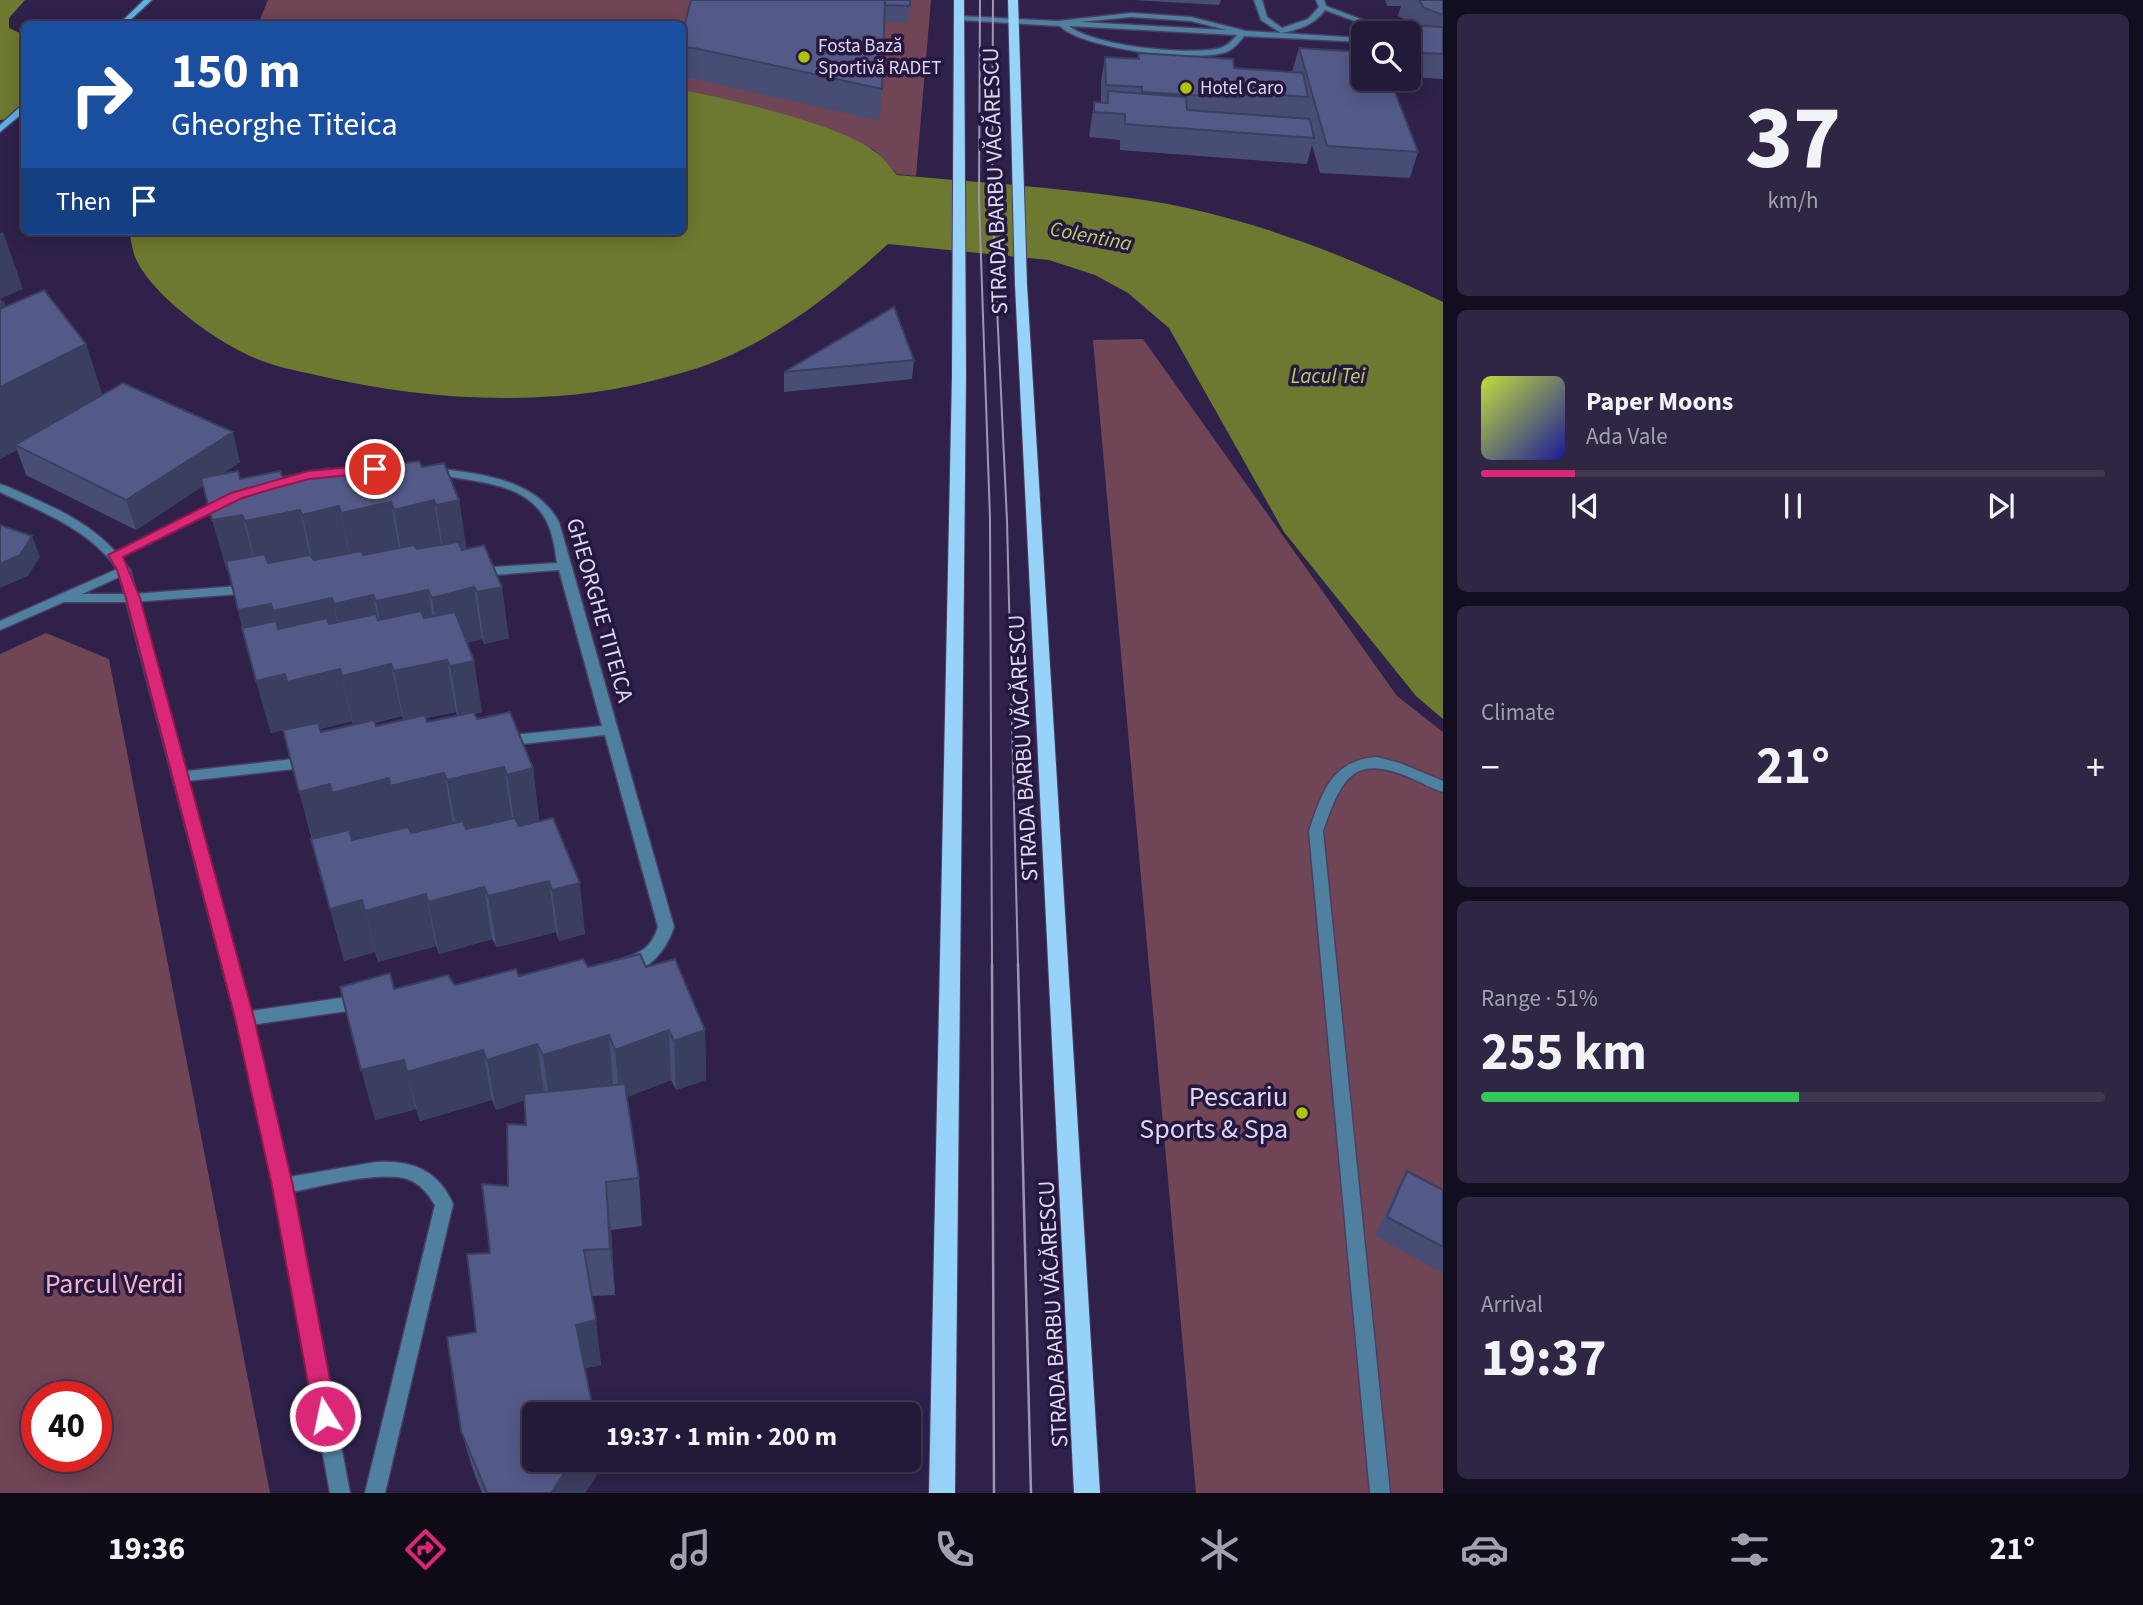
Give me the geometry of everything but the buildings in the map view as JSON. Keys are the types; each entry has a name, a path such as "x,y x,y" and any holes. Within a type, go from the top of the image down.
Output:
{"main road":[{"path":"124,21 148,0"},
{"name":"STRADA BARBU VĂCĂRESCU","path":"942,1493 959,389 957,280 960,0"},
{"name":"STRADA BARBU VĂCĂRESCU","path":"1013,0 1021,285 1087,1493"},
{"path":"0,129 21,111"}],"street":[{"path":"1258,0 1264,18 1281,31"},
{"path":"1061,22 1067,32 1139,49 1167,52 1223,50 1247,33 1281,31 1308,23 1322,3 1365,21"},
{"path":"959,18 1351,39"},
{"name":"GHEORGHE TITEICA","path":"424,471 491,481 533,498 549,514 556,530 666,928 662,944 649,958 608,967"},
{"path":"0,488 87,529 115,555 124,570 244,1018 283,1186 340,1493"},
{"path":"115,555 236,496"},
{"path":"469,573 564,566"},
{"path":"0,626 124,570"},
{"path":"62,598 133,598 265,588"},
{"path":"487,743 610,730"},
{"path":"179,777 322,761"},
{"path":"1380,1493 1316,831 1328,792 1342,773 1360,764 1384,763 1443,787"},
{"path":"244,1018 373,1000"},
{"path":"283,1186 383,1170 404,1170 421,1176 436,1188 443,1204 375,1493"}],"green space":[{"name":"Fosta Bază Sportivă RADET","path":"268,0 931,0 916,176 897,174 874,150 805,121 686,91 686,21 259,21"},
{"name":"Pescariu Sports & Spa","path":"1143,339 1397,696 1443,732 1443,1493 1196,1493 1093,340"},
{"name":"Parcul Verdi","path":"46,633 109,659 270,1493 0,1493 0,654"}],"water":[{"path":"0,0 25,0 9,18 9,28 21,34 21,117 0,120"},
{"name":"Lacul Tei","path":"686,91 783,114 835,131 874,151 897,175 1131,198 1212,214 1291,238 1368,268 1443,302 1443,719 1416,696 1284,532 1169,328 1128,293 1095,275 1049,260 888,244 799,316 725,358 681,373 611,390 576,395 497,398 406,392 346,382 265,362 230,345 191,319 157,288 134,254 130,235 686,235"}],"tram line":[{"path":"980,0 979,200 990,519 992,965"},
{"path":"993,0 992,200 1007,521 1018,965"},
{"path":"992,964 994,1493"},
{"path":"1018,964 1031,1493"}],"place":[{"name":"Fosta Bază Sportivă RADET","path":"804,57"},
{"name":"Hotel Caro","path":"1186,88"},
{"name":"Pescariu Sports & Spa","path":"1302,1113"}],"route":[{"path":"325,1416 283,1186 244,1018 133,598 124,570 115,555 236,496 260,488 332,471 375,469"}],"water label":[{"name":"Colentina","path":"1091,236"}]}
